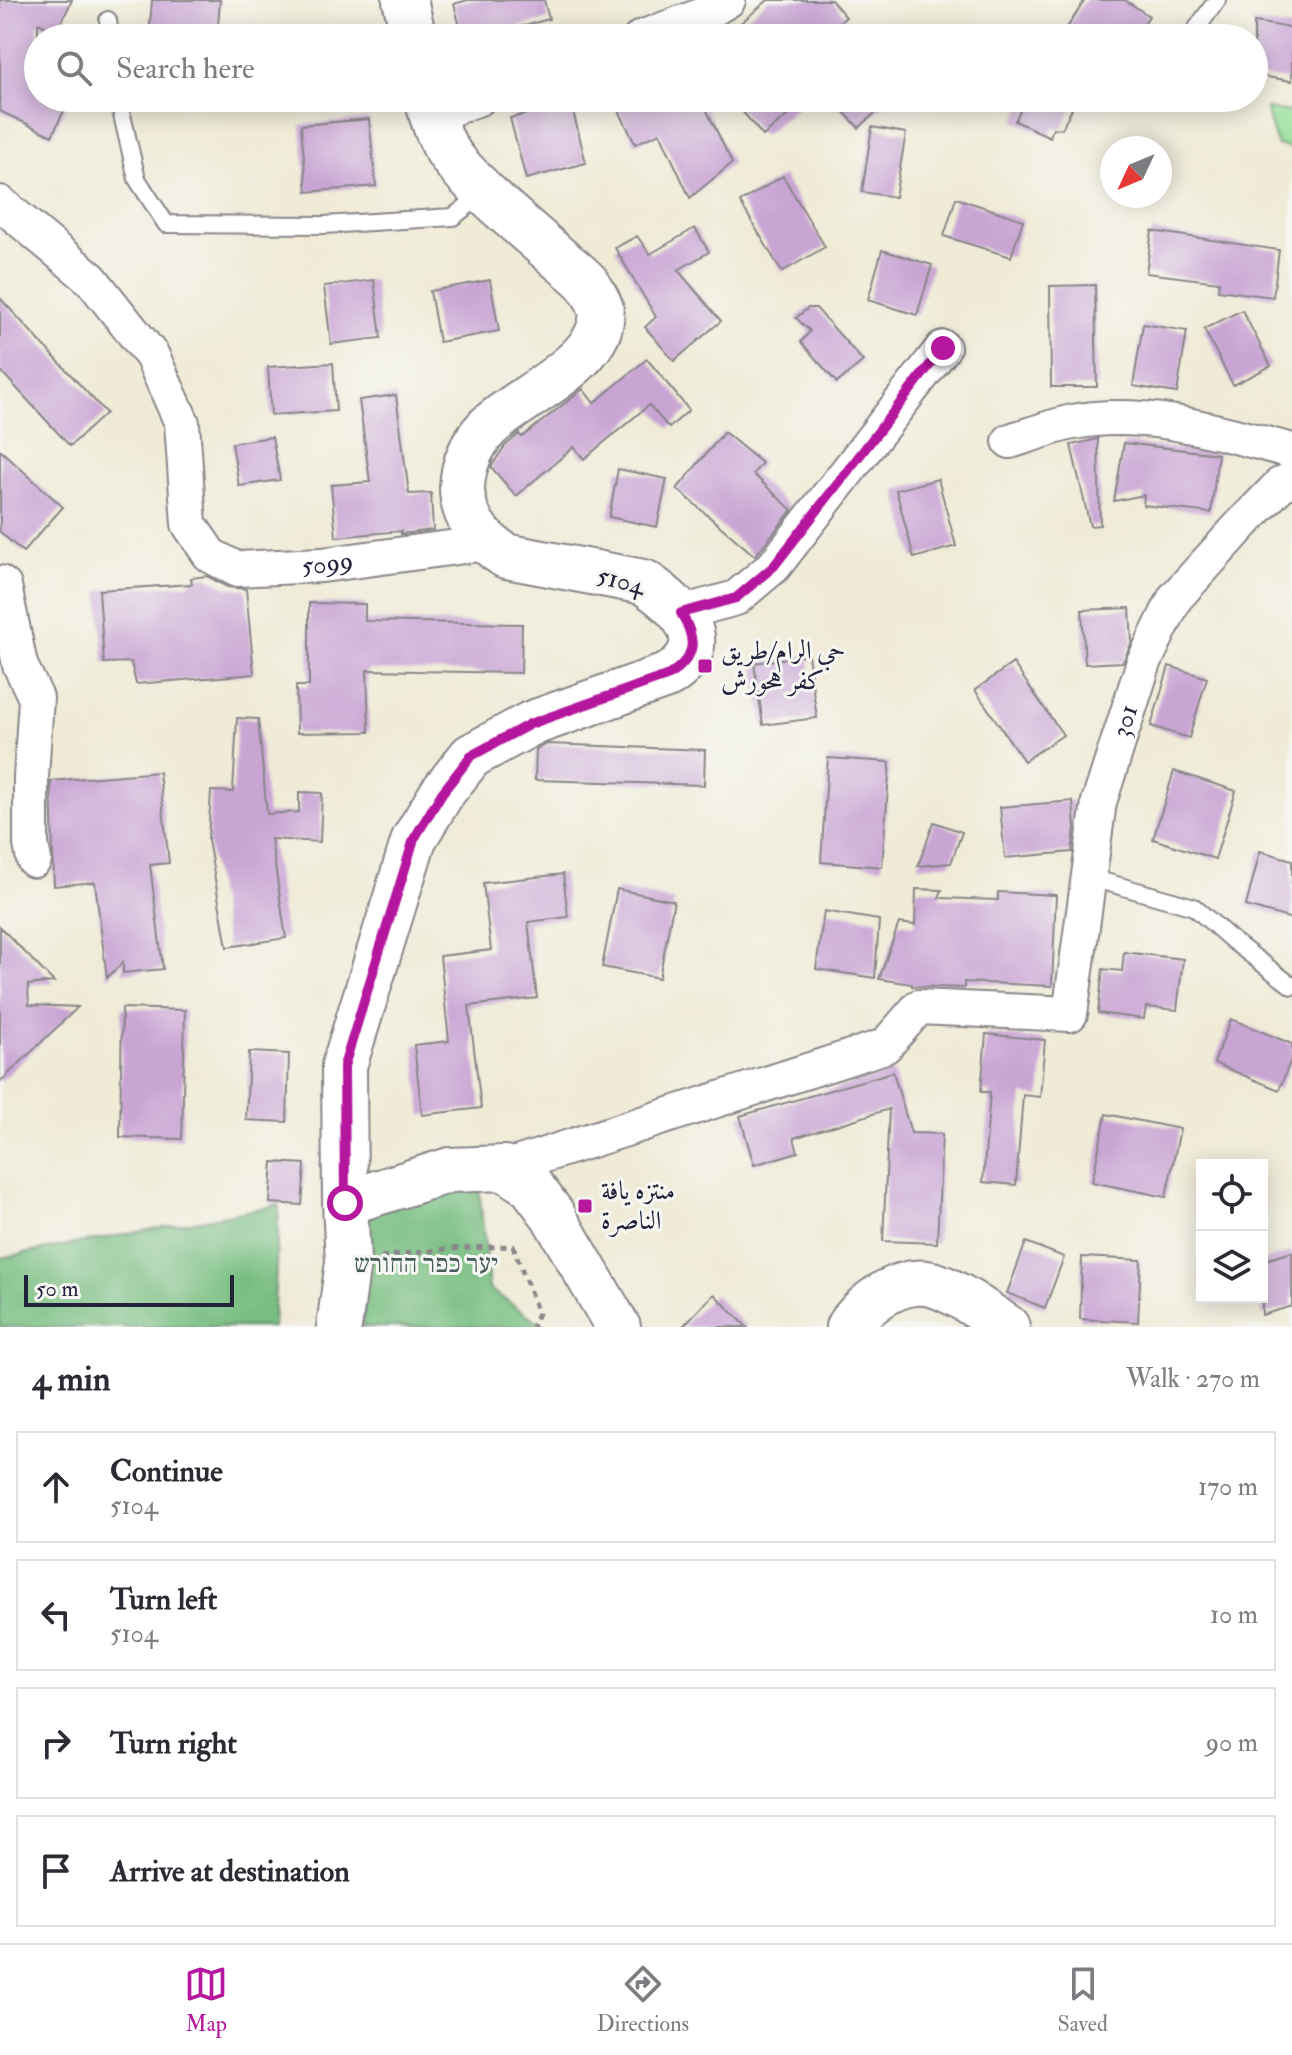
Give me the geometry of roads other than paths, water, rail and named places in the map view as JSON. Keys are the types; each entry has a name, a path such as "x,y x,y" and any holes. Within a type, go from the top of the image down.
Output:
{"street":[{"path":"405,0 411,24"},
{"path":"679,24 703,15 728,0"},
{"path":"431,112 454,162 588,284 601,310 597,335 572,367 488,427 471,450 463,474 462,499 471,523 487,543"},
{"name":"5099","path":"0,203 91,279 152,356 182,423 189,524 210,555 236,569 322,565 487,543"},
{"path":"339,1327 348,1262 344,1066 414,839 442,793 471,756 530,724 669,675 684,665 692,647 691,630 681,613 736,598 774,566 943,348"},
{"path":"1010,441 1069,423 1114,418 1181,422 1292,451"},
{"name":"301","path":"504,1168 885,1046 919,1007 1070,1014 1099,802 1144,662 1175,598 1280,485 1292,479"},
{"name":"5104","path":"487,543 506,556 644,582 681,613"},
{"path":"0,583 4,586 20,665 36,698 31,777 31,844 34,860"},
{"path":"345,1203 450,1170 504,1168 531,1186 552,1214 618,1327"},
{"path":"848,1327 884,1293 908,1283 936,1285 1007,1327"}],"lane":[{"path":"1200,24 1217,0"},
{"path":"108,20 108,24"},
{"path":"121,112 137,179 166,224 324,225 453,217 485,192"},
{"path":"1088,877 1194,907 1292,986"}],"place":[{"name":"حي الرام/طريق كفر هحورش","path":"705,666"},
{"name":"منتزه يافة الناصرة","path":"585,1206"}],"park label":[{"name":"יער כפר החורש","path":"426,1264"}]}
